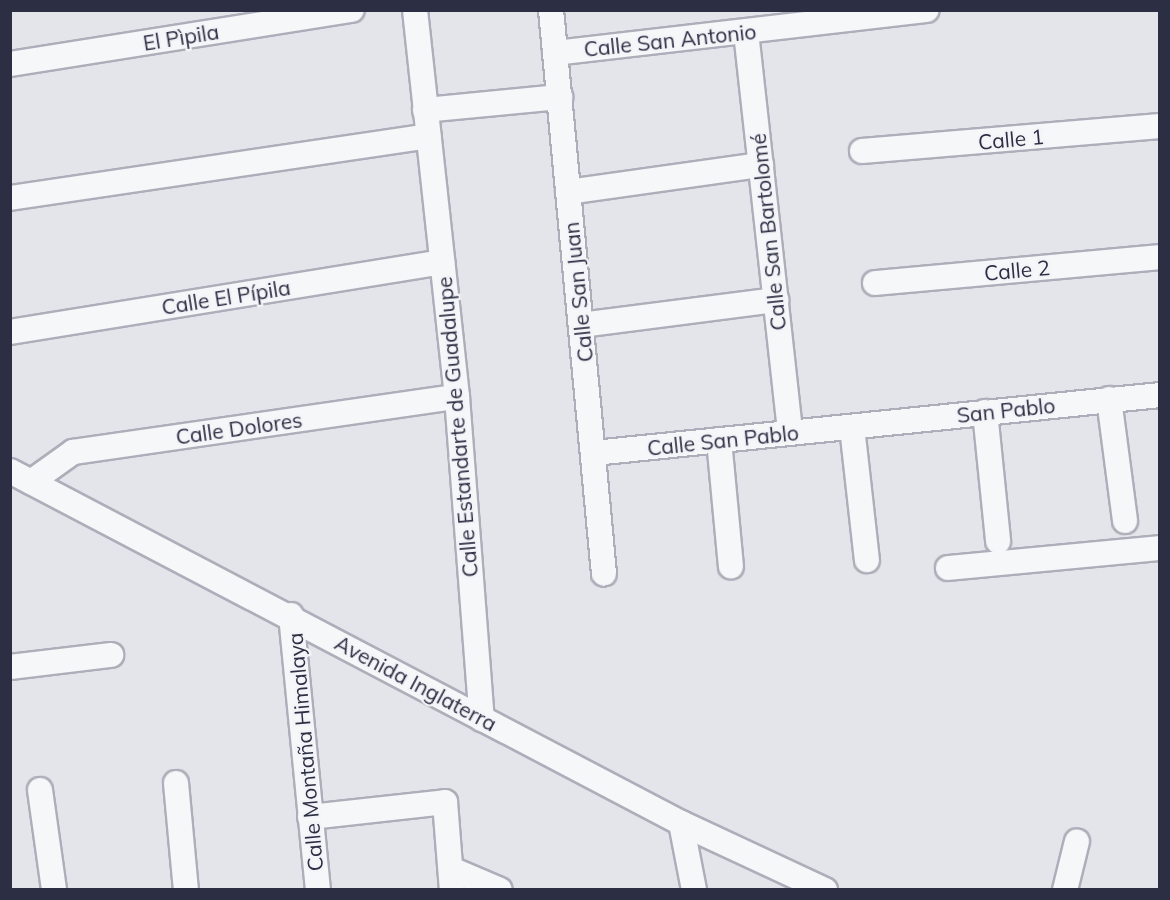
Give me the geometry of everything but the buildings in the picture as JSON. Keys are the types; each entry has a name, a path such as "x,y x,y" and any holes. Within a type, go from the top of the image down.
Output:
{"street":[{"name":"El Pìpila","path":"10,64 352,10"},
{"name":"Calle Estandarte de Guadalupe","path":"415,10 457,397 482,719"},
{"name":"Calle San Juan","path":"551,10 604,574"},
{"name":"Calle San Antonio","path":"555,53 927,10"},
{"name":"Calle San Bartolomé","path":"746,32 790,432"},
{"path":"425,110 560,97"},
{"name":"Calle 1","path":"862,151 1160,126"},
{"path":"10,198 428,136"},
{"path":"568,192 761,165"},
{"name":"Calle 2","path":"875,283 1160,257"},
{"name":"Calle El Pípila","path":"10,332 442,262"},
{"path":"581,325 776,300"},
{"name":"San Pablo","path":"852,427 1160,395"},
{"name":"Calle Dolores","path":"21,477 73,452 457,397"},
{"path":"1109,399 1125,521"},
{"path":"985,412 998,541"},
{"path":"852,427 867,560"},
{"name":"Calle San Pablo","path":"594,453 852,427"},
{"path":"719,440 731,566"},
{"name":"Avenida Inglaterra","path":"21,477 291,615 482,719 681,823 825,890"},
{"path":"948,568 1160,548"},
{"name":"Calle Montaña Himalaya","path":"291,615 318,890"},
{"path":"10,667 111,655"},
{"path":"176,783 186,890"},
{"path":"40,790 54,890"},
{"path":"310,817 445,802 451,879 500,890"},
{"path":"681,823 694,890"},
{"path":"1065,890 1077,841"}]}
